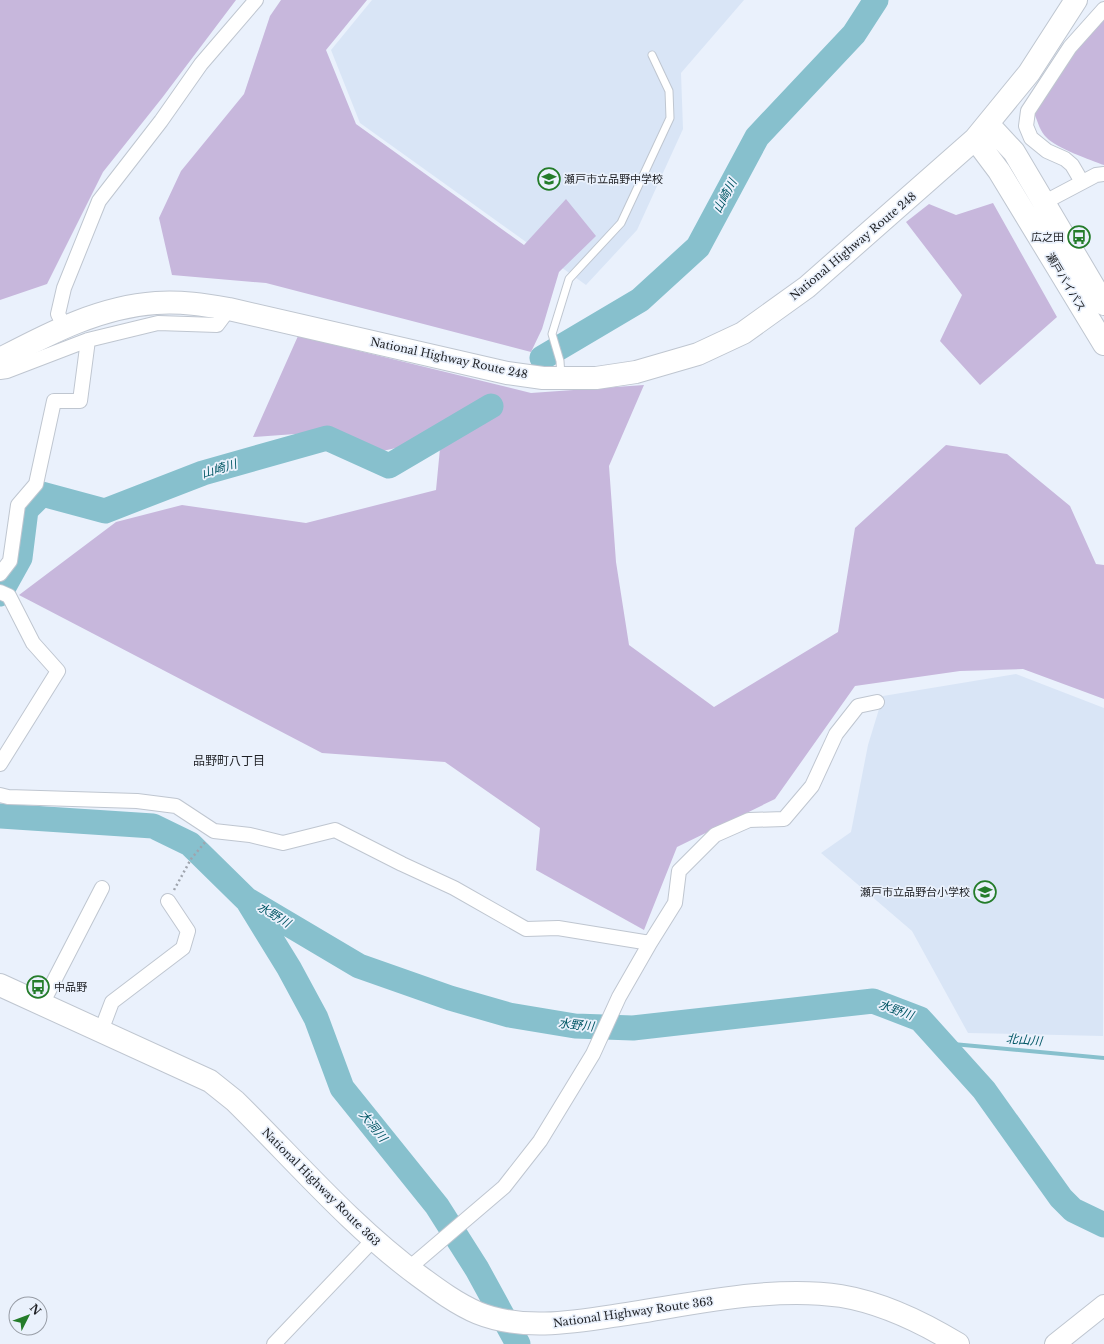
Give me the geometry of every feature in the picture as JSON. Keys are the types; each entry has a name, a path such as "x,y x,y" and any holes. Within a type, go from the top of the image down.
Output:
{"highway":[{"name":"National Highway Route 248","path":"0,359 64,326 103,312 157,303 196,303 229,309 507,373 543,378 560,369 596,378 636,372 698,354 743,334 807,287 982,132 1029,73 1076,0"},
{"name":"瀬戸バイパス","path":"982,132 1014,152 1043,204 1104,304"},
{"name":"瀬戸バイパス","path":"982,132 999,171 1104,344"},
{"name":"National Highway Route 363","path":"0,985 210,1081 235,1101 373,1240 445,1295 480,1314 518,1322 546,1324 600,1318 736,1298 772,1294 808,1293 842,1296 876,1305 911,1317 958,1344"}],"street":[{"path":"64,326 58,314 64,288 99,202 161,122 201,64 256,0"},
{"path":"1082,182 1072,165 1065,159 1047,151 1031,138 1026,126 1028,111 1070,47 1104,10"},
{"path":"1043,204 1096,175 1104,174"},
{"path":"0,372 7,372 88,340 158,323 217,325 229,309"},
{"path":"0,574 10,561 18,505 36,484 54,401 80,401 88,340"},
{"path":"0,764 58,671 33,642 4,594"},
{"path":"409,1268 444,1240 504,1187 536,1147 593,1054 619,997 675,903 679,871 715,835 749,820 784,819 812,786 836,734 858,706 877,702"},
{"path":"0,795 8,797 136,801 176,806 214,831 250,835 284,843 335,830 402,864 454,888 526,929 558,928 650,944"},
{"path":"42,1004 102,888"},
{"path":"101,1031 112,1002 183,948 188,931 168,901"},
{"path":"274,1344 373,1240"},
{"path":"1054,1344 1104,1305"}],"lane":[{"path":"560,369 552,334 569,279 621,223 670,118 669,91 652,55"}],"path":[{"path":"168,901 191,859 214,831"}],"shaded area":[{"path":"0,0 236,0 162,98 103,172 47,284 0,300"},
{"path":"281,0 367,0 326,50 356,124 524,245 566,199 596,236 559,272 542,329 531,352 266,283 172,275 159,218 181,171 244,94 270,16"},
{"name":"瀬戸市立品野中学校","path":"372,0 744,0 681,73 683,129 637,230 586,285 360,123 331,50"},
{"path":"1104,14 1104,165 1051,142 1039,127 1034,113 1072,50"},
{"path":"993,203 1057,317 980,385 940,341 962,295 906,222 929,204 956,215"},
{"path":"298,336 531,393 644,385 609,466 616,562 629,645 714,707 838,632 855,528 946,445 1007,454 1070,506 1096,564 1104,565 1104,699 1023,669 960,671 855,686 775,799 677,847 644,930 536,870 540,828 445,762 322,753 19,595 116,522 182,505 306,523 436,490 441,438 378,452 323,432 253,437"},
{"name":"瀬戸市立品野台小学校","path":"1016,674 1104,708 1103,1036 968,1033 912,931 821,853 851,832 868,745 883,696"}],"waterway":[{"name":"山崎川","path":"542,358 640,300 698,247 757,137 854,34 876,0"},
{"name":"山崎川","path":"0,594 20,558 26,510 42,494 105,511 203,473 327,438 389,466 491,406"},
{"name":"水野川","path":"0,816 153,826 190,844 246,899 359,966 450,998 509,1015 575,1026 633,1028 873,1001 920,1019 984,1090 1061,1198 1073,1210 1104,1225"},
{"name":"大洞川","path":"249,903 289,968 316,1018 342,1088 437,1206 477,1269 518,1344"},
{"name":"北山川","path":"942,1043 1104,1058"}],"place":[{"name":"瀬戸市立品野中学校","path":"549,179"},
{"name":"広之田","path":"1079,237"},
{"name":"瀬戸市立品野台小学校","path":"985,892"},
{"name":"中品野","path":"38,987"}],"district":[{"name":"品野町八丁目","path":"229,761"}]}
